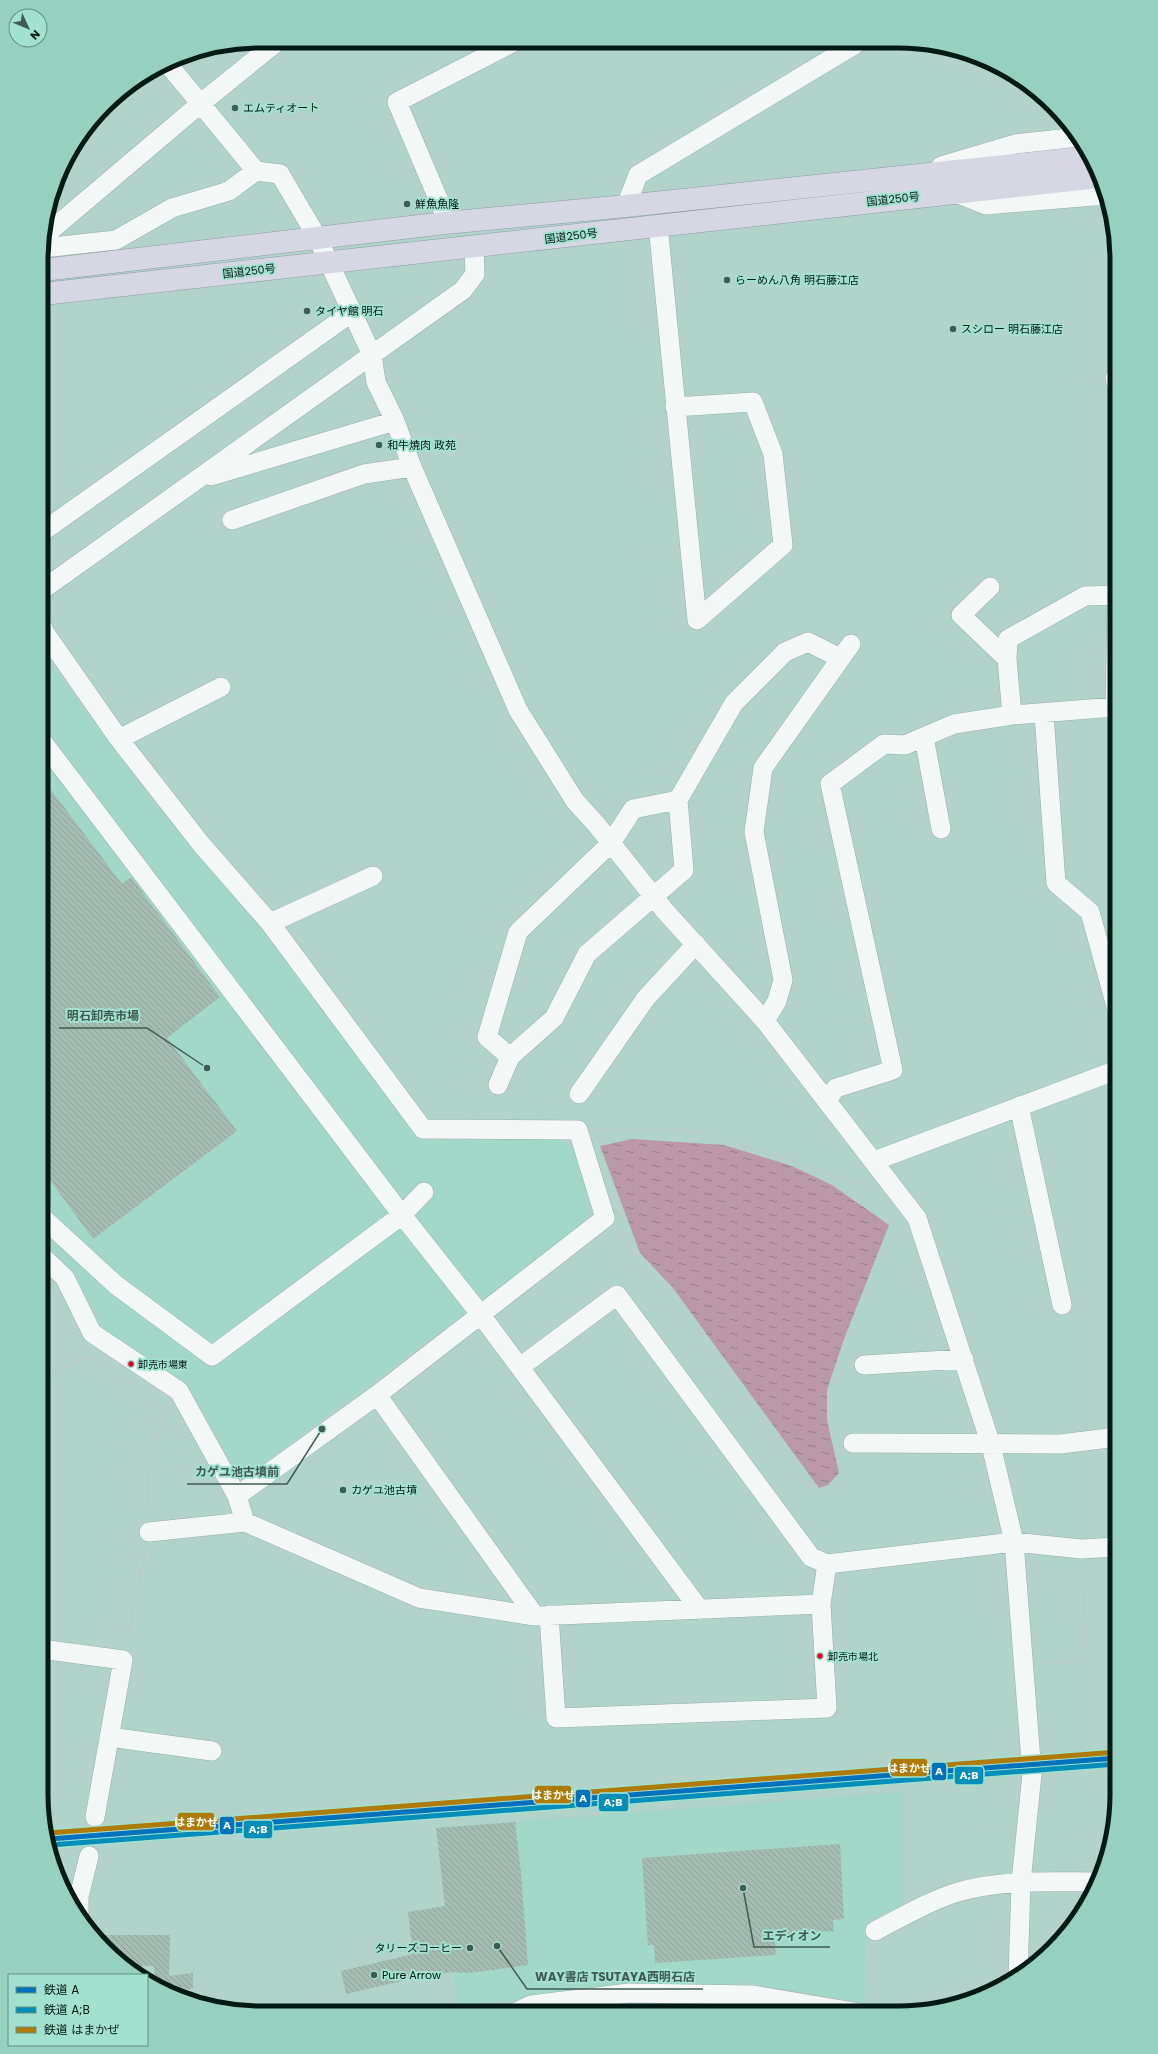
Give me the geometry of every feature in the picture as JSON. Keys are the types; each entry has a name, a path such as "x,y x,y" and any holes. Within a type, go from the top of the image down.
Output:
{"highway":[{"name":"国道250号","path":"48,269 317,236 448,222 626,206 1084,158"},
{"name":"国道250号","path":"48,293 474,248 658,225 1093,178"}],"street":[{"path":"50,231 200,104 269,48"},
{"path":"448,222 397,102 500,48"},
{"path":"626,206 638,175 849,48"},
{"path":"171,68 256,171 280,174 317,236 351,313 372,355 376,382 395,421 412,467 518,710 575,801 654,897 765,1021 917,1218 991,1445 1014,1542 1032,1774 1021,1882 1018,1968"},
{"path":"905,177 1015,144 1071,138"},
{"path":"48,247 116,240 172,208 229,191 256,171"},
{"path":"953,192 986,205 1100,195"},
{"path":"658,225 675,407 697,620 783,545 773,454 753,402 675,407"},
{"path":"48,586 463,290 475,274 474,248"},
{"path":"48,528 351,313"},
{"path":"196,480 395,421"},
{"path":"232,520 364,474 412,467"},
{"path":"990,587 961,615 1007,659"},
{"path":"1012,715 1007,659 1008,639 1085,596 1110,595"},
{"path":"48,639 119,739 201,844 270,923 423,1129 578,1130 605,1218 377,1394 237,1496"},
{"path":"498,1085 510,1057 554,1018 587,954 684,870 678,800 734,703 785,652 808,642 845,651 762,768 754,832 783,980 777,1001 765,1021"},
{"path":"119,739 221,687"},
{"path":"827,1100 836,1088 894,1070 830,784 884,744 905,746 954,724 1012,715 1044,714 1110,707"},
{"path":"1044,714 1056,883 1090,912 1110,985"},
{"path":"924,738 941,829"},
{"path":"48,749 402,1215 481,1314 700,1610"},
{"path":"510,1057 487,1036 518,932 611,843 633,809 678,800"},
{"path":"270,923 373,876"},
{"path":"579,1094 646,998 696,944"},
{"path":"874,1161 1110,1073"},
{"path":"1019,1106 1062,1305"},
{"path":"48,1223 116,1285 212,1356 402,1215 424,1192"},
{"path":"48,1262 65,1278 92,1333 179,1391 237,1496 245,1522"},
{"path":"520,1368 617,1295 811,1556 827,1564 1014,1542 1081,1549 1110,1547"},
{"path":"864,1365 964,1359"},
{"path":"377,1394 542,1616 556,1718 827,1708 821,1604 827,1564"},
{"path":"853,1443 991,1445 1061,1444 1110,1438"},
{"path":"150,1532 245,1522 419,1598 542,1616 821,1604"},
{"path":"48,1650 123,1660 95,1817"},
{"path":"109,1737 212,1750"},
{"path":"79,1904 79,1897 89,1856"},
{"path":"875,1931 926,1905 958,1892 1021,1882 1091,1882"},
{"path":"529,2006 628,1992 753,1995 843,2006"}],"path":[{"path":"578,1130 696,1131 866,1185 890,1183"},
{"path":"605,1218 616,1228 633,1261 810,1490 835,1496"},
{"path":"48,1378 87,1355 166,1408 147,1469 150,1532 137,1602 123,1660"},
{"path":"1024,1664 1087,1661 1081,1549"},
{"path":"867,2006 875,1931"}],"shaded area":[{"path":"48,660 147,794 322,999 421,1136 558,1138 574,1148 583,1174 588,1198 588,1215 575,1231 250,1473 238,1474 188,1385 107,1334 74,1274 48,1250"},
{"path":"903,1792 902,1905 867,1921 864,2003 746,1983 638,1986 457,2006 436,1828"}],"water":[{"path":"632,1139 724,1145 792,1166 832,1185 889,1225 844,1339 827,1390 827,1420 839,1473 828,1485 819,1488 673,1288 640,1253 600,1146"}],"building":[{"path":"48,786 122,884 131,877 220,997 167,1038 237,1131 93,1239 48,1177"},
{"path":"515,1822 521,1873 528,1965 469,1973 453,1972 406,1978 406,1980 346,1994 341,1971 413,1954 408,1912 445,1906 436,1828"},
{"path":"840,1844 844,1919 833,1920 834,1931 774,1935 776,1955 655,1963 654,1945 648,1945 642,1858"},
{"path":"102,1935 170,1935 169,1976 193,1973 193,1989 178,1990 154,1978 154,1966 136,1966 120,1953"}],"rail line":[{"name":"はまかぜ","path":"52,1833 1110,1753"},
{"name":"A","path":"53,1839 1110,1759"},
{"name":"A;B","path":"54,1845 1110,1765"}],"place":[{"name":"エムティオート","path":"235,108"},
{"name":"鮮魚魚隆","path":"407,204"},
{"name":"らーめん八角 明石藤江店","path":"727,280"},
{"name":"タイヤ館 明石","path":"307,311"},
{"name":"スシロー 明石藤江店","path":"953,329"},
{"name":"和牛焼肉 政苑","path":"379,445"},
{"name":"明石卸売市場","path":"207,1068"},
{"name":"卸売市場東","path":"131,1364"},
{"name":"カゲユ池古墳前","path":"322,1429"},
{"name":"カゲユ池古墳","path":"343,1490"},
{"name":"卸売市場北","path":"820,1656"},
{"name":"エディオン","path":"743,1888"},
{"name":"WAY書店 TSUTAYA西明石店","path":"497,1946"},
{"name":"タリーズコーヒー","path":"470,1948"},
{"name":"Pure Arrow","path":"374,1975"}]}
